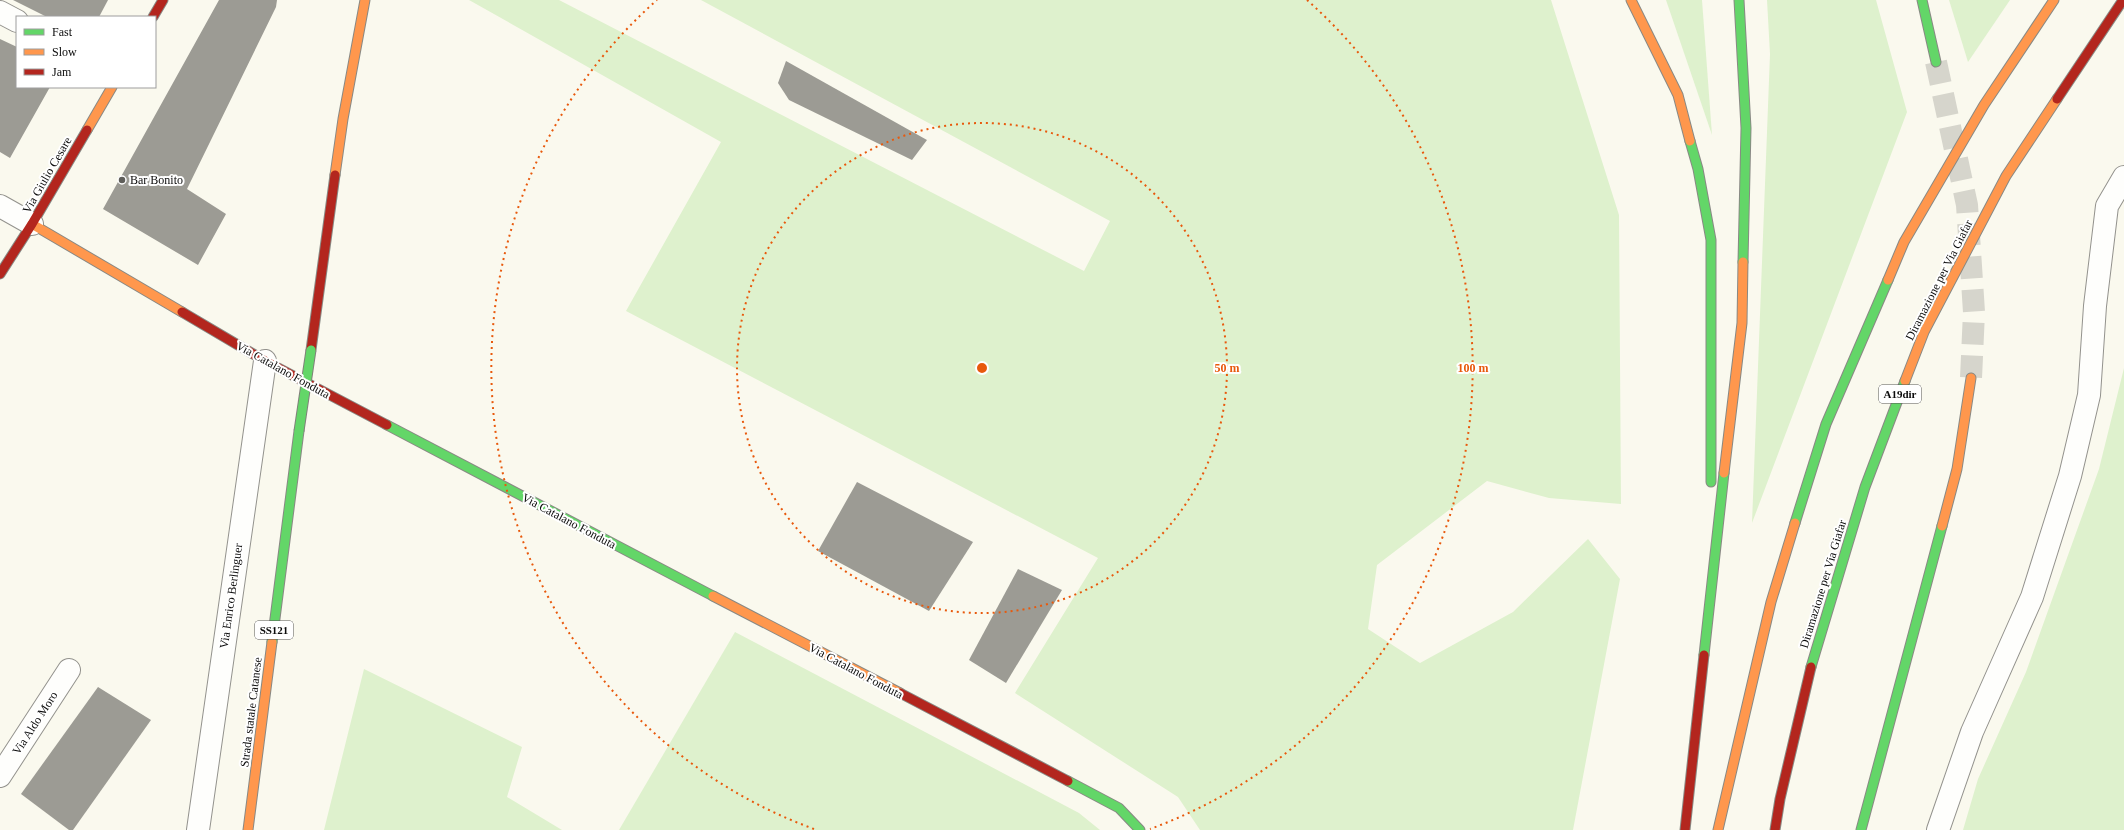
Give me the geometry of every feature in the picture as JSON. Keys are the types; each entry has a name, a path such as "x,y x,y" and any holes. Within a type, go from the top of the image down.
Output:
{"main road":[{"path":"154,16 163,0"},
{"name":"Strada statale Catanese","path":"248,830 310,350 343,119 365,0"},
{"path":"1631,0 1644,23 1678,95 1698,169 1711,240 1712,580"},
{"path":"1685,830 1742,323 1746,128 1739,0"},
{"path":"1922,0 1936,62"},
{"path":"1718,830 1771,602 1826,424 1904,242 1984,105 2054,0"},
{"name":"Diramazione per Via Giafar","path":"1775,830 1780,799 1814,656 1865,487 1924,332 2006,176 2123,0"},
{"name":"Via Giulio Cesare","path":"0,274 32,224 111,88"},
{"name":"Via Catalano Fonduta","path":"32,224 265,361 1119,808 1140,830"},
{"path":"1862,830 1957,469 1971,378"}],"street":[{"path":"0,12 16,20"},
{"path":"1938,830 1972,732 2032,597 2070,476 2089,395 2095,306 2107,206 2124,177"},
{"name":"Via Catalano Fonduta","path":"0,206 32,224"},
{"name":"Via Enrico Berlinguer","path":"198,830 265,361"},
{"name":"Via Aldo Moro","path":"0,776 69,670"}],"green space":[{"path":"469,0 559,0 1084,271 1110,221 701,0 1551,0 1619,215 1621,504 1549,498 1487,481 1377,565 1368,629 1420,663 1513,612 1588,539 1620,579 1573,830 1200,830 1178,797 1015,693 1098,558 626,311 721,142"},
{"path":"1666,0 1702,0 1712,135"},
{"path":"1767,0 1876,0 1907,112 1752,523 1770,54"},
{"path":"1949,0 2010,0 1968,62"},
{"path":"2124,368 2124,830 1963,830 1978,779 2026,672 2099,469"},
{"path":"735,632 1079,813 1100,830 619,830"},
{"path":"364,669 522,747 507,797 562,830 324,830"}],"building":[{"path":"13,0 108,0 100,16 45,16"},
{"path":"219,0 277,0 276,7 187,189 226,214 198,265 103,209"},
{"path":"0,39 16,47 16,88 49,88 10,158 0,152"},
{"path":"786,61 927,140 912,160 789,100 778,83"},
{"path":"857,482 973,542 929,611 818,551"},
{"path":"1018,569 1062,590 1006,683 969,660"},
{"path":"98,687 151,720 73,830 69,830 21,794"}],"tunnel":[{"path":"1936,62 1967,205 1974,312 1971,378"}],"traffic: fast":[{"path":"1739,0 1746,128 1743,262"},
{"path":"1922,0 1936,62"},
{"path":"1690,141 1698,169 1711,240 1711,482"},
{"path":"1795,523 1826,424 1888,280"},
{"path":"299,431 311,350"},
{"path":"1811,667 1865,487 1905,381"},
{"path":"387,425 713,596"},
{"path":"272,642 299,431"},
{"path":"1704,655 1724,473"},
{"path":"1861,830 1942,526"},
{"path":"1068,781 1119,808 1140,830"}],"traffic: slow":[{"path":"335,175 343,119 365,0"},
{"path":"1631,0 1678,95 1690,141"},
{"path":"1888,280 1904,242 1984,105 2054,0"},
{"path":"87,130 111,88"},
{"path":"1905,381 1924,332 2006,176 2057,99"},
{"path":"32,224 182,312"},
{"path":"1724,473 1742,323 1743,262"},
{"path":"1942,526 1957,469 1971,378"},
{"path":"1718,830 1771,602 1795,523"},
{"path":"713,596 900,693"},
{"path":"248,830 272,642"}],"traffic: jam":[{"path":"154,16 163,0"},
{"path":"2057,99 2123,0"},
{"path":"0,274 32,224 87,130"},
{"path":"311,350 335,175"},
{"path":"182,312 265,361 387,425"},
{"path":"1685,830 1704,655"},
{"path":"1775,830 1780,799 1811,667"},
{"path":"900,693 1068,781"}],"place":[{"name":"Bar Bonito","path":"122,180"}]}
